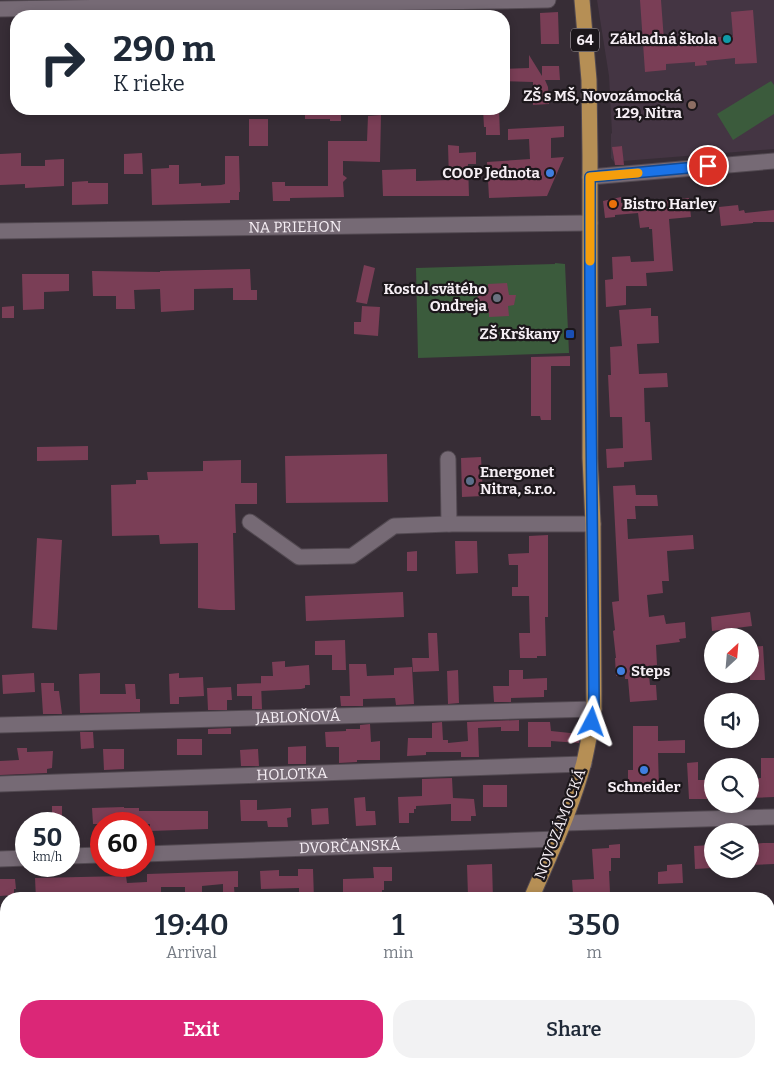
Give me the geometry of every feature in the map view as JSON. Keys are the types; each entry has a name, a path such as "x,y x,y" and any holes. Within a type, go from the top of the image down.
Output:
{"main road":[{"name":"NOVOZÁMOCKÁ","path":"535,892 564,823 584,764 594,709 590,458 589,80 582,0"}],"street":[{"path":"0,9 135,3 548,0"},
{"path":"590,177 774,161"},
{"name":"NA PRIEHON","path":"0,231 590,222"},
{"path":"448,459 449,524"},
{"path":"250,522 299,557 352,556 394,526 592,524"},
{"name":"JABLOŇOVÁ","path":"0,725 594,709"},
{"name":"HOLOTKA","path":"0,784 584,764"},
{"path":"564,823 774,817"},
{"name":"DVORČANSKÁ","path":"155,854 557,839"},
{"path":"0,859 15,858"}],"shaded area":[{"name":"ZŠ s MŠ, Novozámocká 129, Nitra","path":"597,0 774,0 774,149 623,161 622,146 613,147 614,162 611,158 612,133 609,76"}],"green space":[{"path":"771,81 774,85 774,114 733,140 717,114"},
{"path":"565,264 569,353 418,358 416,268"}],"building":[{"name":"Základná škola","path":"640,0 661,0 664,41 733,36 731,12 753,10 757,63 735,64 735,58 706,61 707,65 695,66 695,62 666,64 666,70 645,72"},
{"path":"558,12 559,44 541,44 540,13"},
{"path":"529,55 542,76 542,66 559,66 560,80 545,80 548,87 549,104 533,105 533,82 510,81 510,69 529,68"},
{"path":"305,115 341,115 341,121 305,119"},
{"path":"381,115 380,162 343,161 343,175 347,178 343,182 344,197 290,198 290,201 273,201 272,182 285,182 285,186 328,186 328,141 367,141 368,116"},
{"path":"483,115 499,115 500,135 486,135 486,127 484,127"},
{"path":"249,119 268,119 268,146 249,146"},
{"path":"564,126 564,137 551,138 551,158 564,157 547,196 489,198 487,162 530,159 529,139 508,140 508,129"},
{"path":"448,145 459,146 459,153 476,152 476,164 468,164 469,196 383,196 382,170 416,169 416,181 449,180"},
{"path":"622,146 624,165 615,165 612,147"},
{"path":"21,153 21,166 45,166 45,160 64,159 64,186 25,188 25,184 0,185 0,154"},
{"path":"142,153 143,174 124,174 124,154"},
{"path":"225,156 239,156 239,200 230,200 230,203 152,205 151,169 169,168 169,165 179,165 179,184 201,183 201,186 221,185 225,184"},
{"path":"88,181 88,183 108,183 108,204 72,205 72,182"},
{"path":"621,197 621,203 689,198 691,217 669,219 673,271 646,273 647,286 626,286 626,305 606,307 605,280 613,279 612,257 630,256 631,262 654,261 652,229 649,229 649,227 640,228 638,213 605,218 603,201"},
{"path":"738,205 739,211 744,210 745,213 774,210 774,222 753,222 721,226 719,207"},
{"path":"364,265 375,268 367,304 356,302"},
{"path":"250,269 251,290 257,290 257,300 233,300 233,288 194,289 194,310 161,312 160,289 134,290 135,309 116,309 116,296 93,296 92,271 160,272"},
{"path":"22,274 69,274 69,291 44,292 44,309 23,310"},
{"name":"Kostol svätého Ondreja","path":"507,283 509,295 516,295 514,305 508,306 509,316 489,317 489,313 481,313 481,307 475,300 480,294 488,294 488,284"},
{"path":"14,306 14,318 2,318 2,307"},
{"path":"362,306 380,307 378,336 354,334 354,322 361,322"},
{"path":"651,308 651,316 658,316 659,343 637,344 639,374 667,373 668,387 644,388 645,422 650,422 652,460 624,462 624,467 607,468 606,449 623,448 622,417 610,417 608,375 611,375 610,347 622,346 619,310"},
{"path":"570,356 570,366 551,366 551,420 541,420 540,416 531,416 531,357"},
{"path":"88,446 88,460 37,461 37,447"},
{"path":"387,454 388,502 286,503 285,456"},
{"path":"481,457 483,496 462,497 461,458"},
{"path":"241,460 241,483 257,483 257,504 235,504 236,533 233,533 235,610 198,608 198,543 160,544 159,535 112,536 111,485 136,484 136,480 148,480 147,472 203,471 203,461"},
{"path":"635,485 636,495 657,495 658,506 635,506 636,519 627,519 628,539 693,535 694,549 667,551 669,581 662,581 663,593 647,595 649,617 664,615 666,624 685,622 686,638 679,639 680,642 656,645 657,665 648,666 650,685 656,685 657,700 630,702 628,679 625,679 625,676 616,676 612,602 619,601 613,486"},
{"path":"548,535 548,617 545,617 546,656 520,658 519,633 530,633 529,596 512,596 512,587 518,587 518,565 509,565 508,554 529,553 529,536"},
{"path":"37,538 62,540 57,630 32,628"},
{"path":"455,541 477,541 478,573 456,574"},
{"path":"417,551 417,571 407,571 407,552"},
{"path":"403,592 404,617 306,621 305,596"},
{"path":"750,612 752,626 712,628 711,617"},
{"path":"428,633 437,633 439,671 413,672 412,658 429,658"},
{"path":"345,640 346,670 332,670 332,655 315,655 315,641"},
{"path":"759,646 763,646 765,680 759,680"},
{"path":"285,661 285,667 309,665 310,685 305,685 305,688 301,689 261,691 261,676 273,676 272,662"},
{"path":"349,664 366,664 367,676 394,675 394,668 412,667 414,704 396,705 395,698 363,699 363,706 341,706 340,696 350,696"},
{"path":"458,670 459,703 448,704 447,671"},
{"path":"509,670 523,670 523,679 547,678 547,690 544,690 544,697 511,698 511,702 494,702 493,686 509,686"},
{"path":"34,673 35,692 3,694 2,675"},
{"path":"100,673 100,694 126,694 125,684 135,684 136,699 140,699 140,712 80,713 79,674"},
{"path":"179,673 179,678 203,677 204,696 179,697 179,704 170,704 169,674"},
{"path":"41,683 54,683 54,691 59,691 62,714 43,714"},
{"path":"261,683 262,709 252,709 252,696 237,696 237,684"},
{"path":"231,687 232,700 227,700 227,710 208,710 207,688"},
{"path":"519,720 519,731 501,731 501,727 478,728 479,757 461,757 461,752 426,752 426,755 407,756 408,738 432,738 432,723 442,722 443,740 448,740 448,743 468,741 467,722"},
{"path":"528,722 550,722 551,731 580,734 579,743 551,741 551,747 528,747"},
{"path":"370,724 371,742 380,741 380,760 357,760 357,762 339,763 339,747 326,747 325,732 360,729 360,725"},
{"path":"633,726 658,726 658,741 685,740 685,753 658,753 659,790 628,790 628,770 633,770"},
{"path":"231,728 231,734 208,734 208,729"},
{"path":"80,732 93,732 94,748 81,749"},
{"path":"177,739 202,739 202,755 177,755"},
{"path":"306,746 306,764 288,764 288,747"},
{"path":"17,748 27,748 27,752 53,751 52,768 47,769 47,773 0,775 0,761 19,760"},
{"path":"103,749 124,749 124,769 104,770"},
{"path":"258,749 259,766 241,766 240,750"},
{"path":"761,758 774,758 774,797 759,798 759,778 761,778"},
{"path":"698,762 698,780 704,780 704,799 689,799 687,763"},
{"path":"452,778 453,798 474,799 476,816 471,816 471,821 451,821 451,804 416,806 414,813 409,813 409,823 399,823 398,797 422,796 422,779"},
{"path":"483,785 507,785 507,807 483,807"},
{"path":"365,797 366,811 375,811 376,825 356,826 354,798"},
{"path":"240,800 257,800 257,810 291,808 291,817 287,818 288,827 268,827 267,821 241,821"},
{"path":"52,806 62,806 62,812 52,812"},
{"path":"124,807 139,808 139,811 208,811 208,829 155,831 155,812 92,812 92,808"},
{"path":"328,808 329,824 312,825 311,809"},
{"path":"759,843 774,843 774,864 759,865"},
{"path":"620,844 620,858 611,858 611,871 609,871 610,892 573,892 572,880 594,879 592,849 609,848 609,845"},
{"path":"704,845 704,868 695,869 694,846"},
{"path":"492,864 493,892 468,892 467,865"},
{"path":"682,864 683,883 658,884 658,872 667,871 667,865"},
{"path":"373,867 392,867 392,881 384,881 384,890 382,892 343,892 343,879 374,878"},
{"path":"298,869 313,869 314,892 299,892 299,888 261,889 260,871 279,870 279,876 298,876"},
{"path":"238,871 238,887 234,887 234,892 223,892 223,884 202,886 202,892 185,892 185,887 161,887 161,892 36,892 35,878 126,877 127,883 147,882 147,877 155,877 155,874"},
{"path":"0,879 15,879 16,889 14,889 14,892 0,892"}],"slow traffic":[{"path":"590,261 590,177 638,173"}],"place":[{"name":"Základná škola","path":"727,39"},
{"name":"ZŠ s MŠ, Novozámocká 129, Nitra","path":"692,105"},
{"name":"COOP Jednota","path":"550,173"},
{"name":"Bistro Harley","path":"613,204"},
{"name":"Kostol svätého Ondreja","path":"497,298"},
{"name":"ZŠ Krškany","path":"570,334"},
{"name":"Energonet Nitra, s.r.o.","path":"470,481"},
{"name":"Steps","path":"621,671"},
{"name":"Schneider","path":"644,770"}],"route":[{"path":"592,722 594,709 590,458 590,177 708,166"}]}
